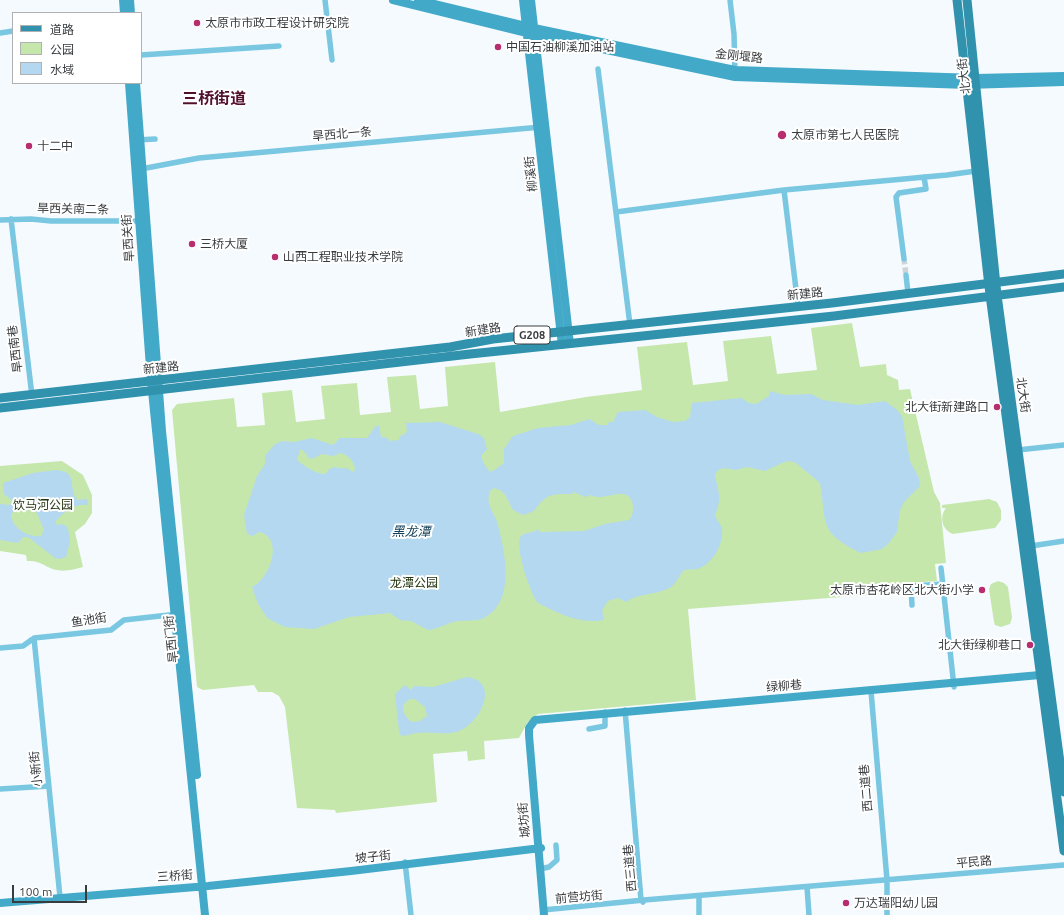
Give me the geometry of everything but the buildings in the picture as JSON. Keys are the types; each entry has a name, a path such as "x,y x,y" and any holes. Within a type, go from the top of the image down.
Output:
{"main road":[{"path":"123,0 124,12"},
{"path":"130,0 131,12"},
{"path":"393,0 531,31"},
{"path":"418,0 531,31"},
{"name":"柳溪街","path":"523,0 531,31"},
{"name":"柳溪街","path":"531,0 531,31 566,344"},
{"name":"北大街","path":"957,0 972,82 992,282"},
{"name":"北大街","path":"967,0 976,171 1018,450 1064,792"},
{"name":"金刚堰路","path":"531,31 735,73 972,82 1064,76"},
{"path":"972,82 1064,82"},
{"name":"旱西关街","path":"129,84 136,140 155,386"},
{"name":"旱西关街","path":"136,84 136,140 141,169 142,220"},
{"name":"新建路","path":"0,408 565,332 1064,274"},
{"name":"新建路","path":"0,398 31,394 155,386 834,316 1064,286"},
{"path":"994,295 1064,851"},
{"name":"旱西门街","path":"155,386 205,884"},
{"name":"绿柳巷","path":"533,724 539,722 626,712 870,693 1041,677"},
{"name":"城坊街","path":"533,724 532,743 545,912"},
{"name":"坡子街","path":"205,884 405,864 540,846"},
{"path":"205,884 205,915"},
{"path":"205,884 211,915"},
{"name":"三桥街","path":"0,901 205,884"}],"street":[{"path":"325,0 332,60"},
{"path":"730,0 735,73"},
{"path":"0,33 12,31"},
{"path":"142,55 279,46"},
{"path":"598,68 630,325"},
{"name":"旱西北一条","path":"141,169 199,158 541,127"},
{"path":"136,140 155,139"},
{"path":"616,212 784,190 976,171"},
{"path":"904,259 896,197 899,192 926,189 924,177"},
{"path":"784,190 798,306"},
{"name":"旱西南巷","path":"11,219 32,404"},
{"name":"旱西关南二条","path":"0,220 142,220"},
{"path":"906,275 908,293"},
{"path":"1018,450 1064,445"},
{"path":"1031,546 1064,541"},
{"path":"941,568 954,685"},
{"path":"912,605 911,588 913,586 943,584"},
{"name":"鱼池街","path":"0,648 23,646 34,638 111,630 124,620 177,614"},
{"name":"小新街","path":"34,638 60,896"},
{"name":"西二道巷","path":"870,693 886,881 887,915"},
{"name":"西三道巷","path":"626,712 643,901"},
{"path":"589,729 605,726 605,714"},
{"path":"0,789 49,786"},
{"path":"541,869 549,867 557,860 556,845"},
{"path":"405,864 411,915"},
{"name":"平民路","path":"886,881 1064,866"},
{"name":"前营坊街","path":"545,912 643,901 886,881"},
{"path":"807,888 809,915"},
{"path":"699,897 699,915"}],"green space":[{"name":"龙潭公园","path":"852,323 860,367 886,364 887,375 898,380 899,390 910,389 934,492 940,503 946,563 935,564 937,581 910,583 906,592 688,609 696,700 538,714 527,723 519,738 484,741 485,759 468,761 467,751 433,754 437,802 336,813 335,810 297,808 285,707 279,696 272,692 258,692 254,685 203,690 197,687 172,410 177,404 234,398 237,427 265,425 262,393 292,390 296,422 325,419 321,386 357,383 360,415 391,412 387,377 416,375 420,409 448,406 445,367 495,362 500,412 586,397 642,390 637,347 687,342 693,385 728,381 723,341 771,336 777,374 817,370 811,328"},
{"name":"饮马河公园","path":"62,461 83,475 92,495 92,513 85,524 75,532 83,567 60,571 40,563 27,561 26,555 0,551 0,466"},
{"path":"989,499 997,502 1001,510 1001,520 995,528 953,534 946,530 942,519 946,508 942,508 942,505"},
{"path":"998,581 1004,583 1008,587 1012,618 1010,624 1001,627 995,625 994,622 989,589 991,584"}],"water":[{"name":"黑龙潭","path":"769,391 785,395 811,394 823,400 858,405 885,401 896,409 902,416 910,461 919,478 920,486 904,502 900,510 897,532 889,543 882,549 861,553 837,539 827,526 820,483 796,463 790,461 784,462 765,471 747,467 736,470 723,468 717,471 715,476 719,492 719,505 715,515 722,529 722,535 719,547 712,559 697,569 684,570 673,585 666,590 636,597 627,602 618,598 608,601 602,610 604,620 586,621 577,619 538,603 527,580 521,559 519,541 523,534 534,532 538,529 540,532 584,531 605,524 629,520 633,512 633,506 631,499 627,495 622,494 602,497 591,495 585,497 574,492 572,494 550,496 542,501 534,511 523,515 513,510 502,491 494,488 490,491 489,504 501,536 506,576 501,600 494,610 481,619 457,621 428,630 411,621 400,620 390,613 349,617 314,629 285,627 267,618 258,604 252,587 265,575 272,558 273,549 271,541 267,535 259,532 253,536 247,534 244,515 257,476 265,464 265,456 275,444 283,441 294,442 312,438 333,445 340,438 367,438 375,427 379,425 381,437 388,438 389,441 399,440 400,436 405,434 407,431 406,423 440,422 478,434 484,438 487,449 481,456 484,464 490,472 504,463 504,449 513,436 538,428 571,425 589,419 599,425 607,425 609,422 613,422 618,412 645,410 657,417 673,422 685,421 690,417 692,403 741,398 749,403 756,404 769,396","holes":["300,450 303,450 309,458 312,459 322,454 333,456 341,453 344,454 349,457 355,467 355,470 353,472 347,468 333,467 325,474 318,473 297,460"]},
{"path":"56,470 63,471 70,476 75,497 78,500 87,499 88,505 78,505 70,509 55,522 57,525 63,524 68,528 70,542 66,557 60,559 55,558 28,537 23,537 18,543 0,540 0,504 9,505 13,501 4,494 3,483 33,473","holes":["27,507 37,513 44,530 41,536 26,534 18,528 12,520 11,515 15,509"]},
{"path":"467,677 477,680 483,686 485,693 484,702 475,719 459,731 450,733 417,733 401,736 399,731 395,694 405,685 411,690 414,686 433,687","holes":["415,699 425,707 427,716 420,721 412,722 406,717 403,707 407,701"]}],"tunnel":[{"path":"904,259 906,275"}],"place":[{"name":"太原市市政工程设计研究院","path":"197,23"},
{"name":"中国石油柳溪加油站","path":"498,47"},
{"name":"太原市第七人民医院","path":"782,135"},
{"name":"十二中","path":"29,146"},
{"name":"三桥大厦","path":"192,244"},
{"name":"山西工程职业技术学院","path":"275,257"},
{"name":"北大街新建路口","path":"997,407"},
{"name":"太原市杏花岭区北大街小学","path":"982,590"},
{"name":"北大街绿柳巷口","path":"1030,645"},
{"name":"万达瑞阳幼儿园","path":"846,903"}],"district":[{"name":"三桥街道","path":"214,99"}]}
